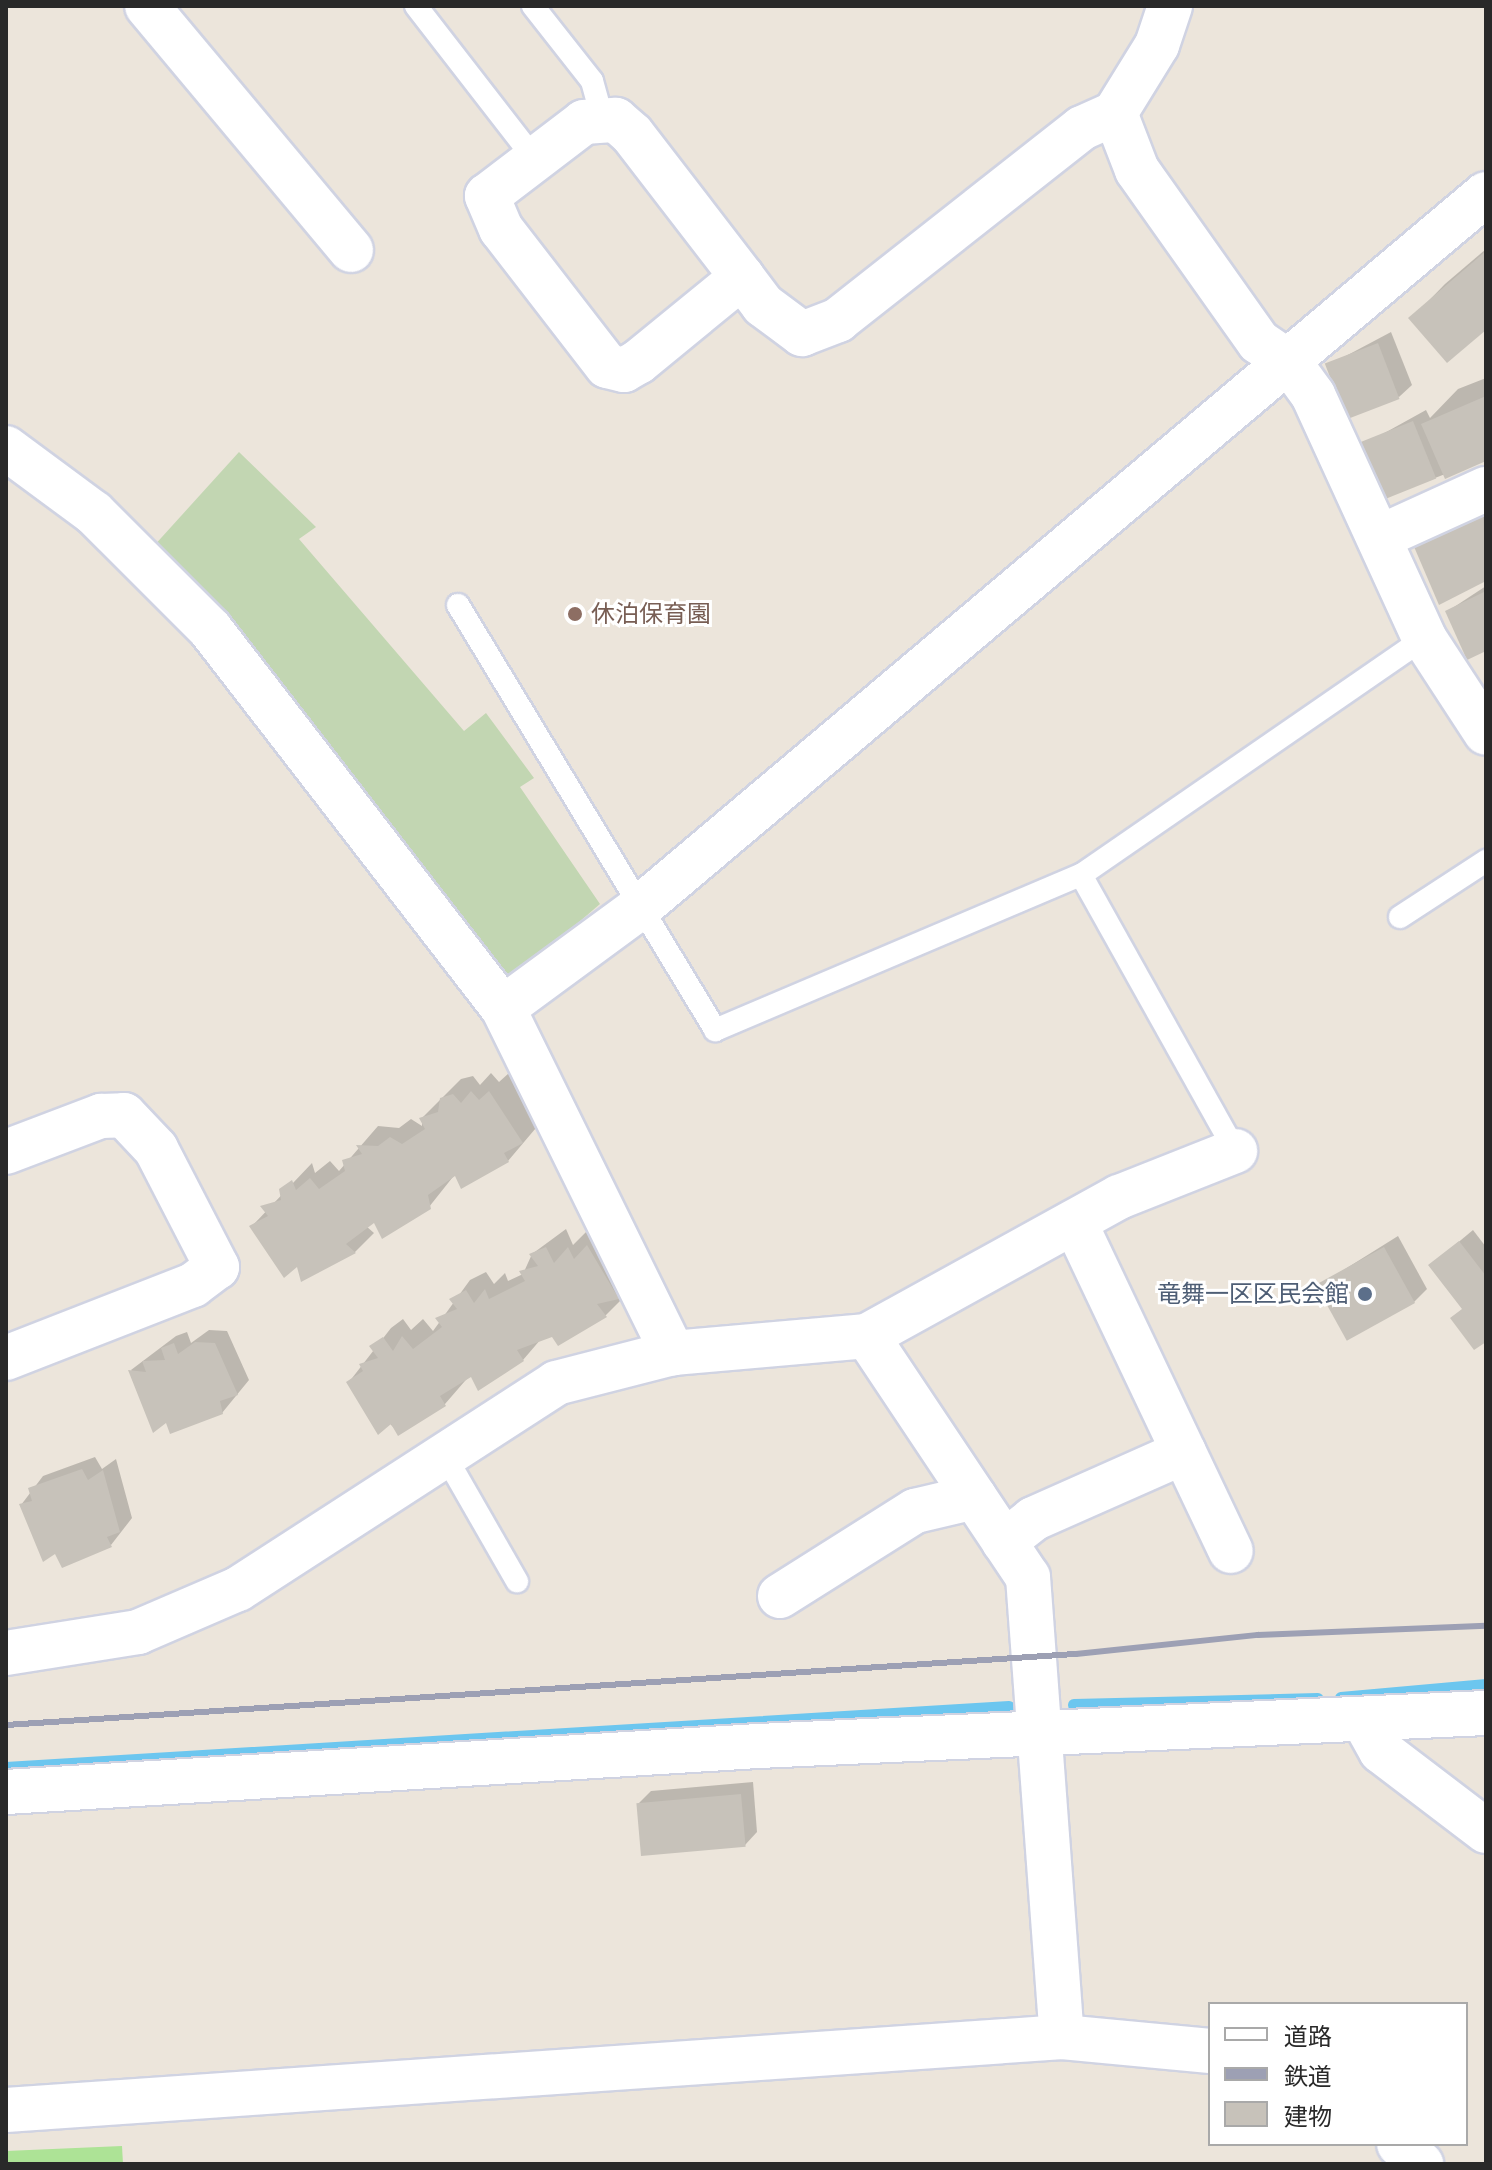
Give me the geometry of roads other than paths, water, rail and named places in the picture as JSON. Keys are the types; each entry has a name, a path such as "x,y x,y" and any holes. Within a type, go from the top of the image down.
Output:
{"street":[{"path":"147,6 351,250"},
{"path":"742,277 638,362 624,370 607,366 501,229 487,196 533,157 584,122 616,120 632,134 742,277 802,334 838,320 1082,128 1115,113 1157,45 1170,6"},
{"path":"1115,113 1137,170 1259,342 1289,362 1313,395 1424,638 1486,733"},
{"path":"503,1008 638,909 1486,194"},
{"path":"6,448 94,513 210,629 503,1008 673,1353"},
{"path":"1380,537 1486,489"},
{"path":"6,1152 101,1116 124,1115 156,1149 217,1267 193,1285 6,1358"},
{"path":"6,1653 138,1632 196,1610 447,1459 526,1396 673,1353 867,1336 1075,1223 1235,1151"},
{"path":"1075,1223 1231,1551"},
{"path":"867,1336 1004,1542 1033,1595 1062,2037"},
{"path":"1004,1542 1033,1519 1184,1452"},
{"path":"780,1596 915,1511 974,1497"},
{"path":"6,1792 1041,1733 1366,1724 1486,1713"},
{"path":"1366,1724 1381,1751 1486,1831"},
{"path":"6,2110 1062,2037 1208,2051"},
{"path":"1401,2146 1421,2164"}],"lane":[{"path":"416,6 533,157"},
{"path":"533,6 592,81 603,121"},
{"path":"458,605 638,909 715,1030 1081,875 1424,638"},
{"path":"1400,917 1486,861"},
{"path":"1081,875 1235,1151"},
{"path":"447,1459 517,1581"}],"waterway":[{"path":"1341,1698 1486,1685"},
{"path":"1074,1705 1318,1699"},
{"path":"6,1768 1009,1707"}],"railway":[{"path":"6,1725 1076,1654 1258,1635 1486,1626"}],"place":[{"name":"休泊保育園","path":"575,614"},
{"name":"竜舞一区区民会館","path":"1365,1294"}]}
